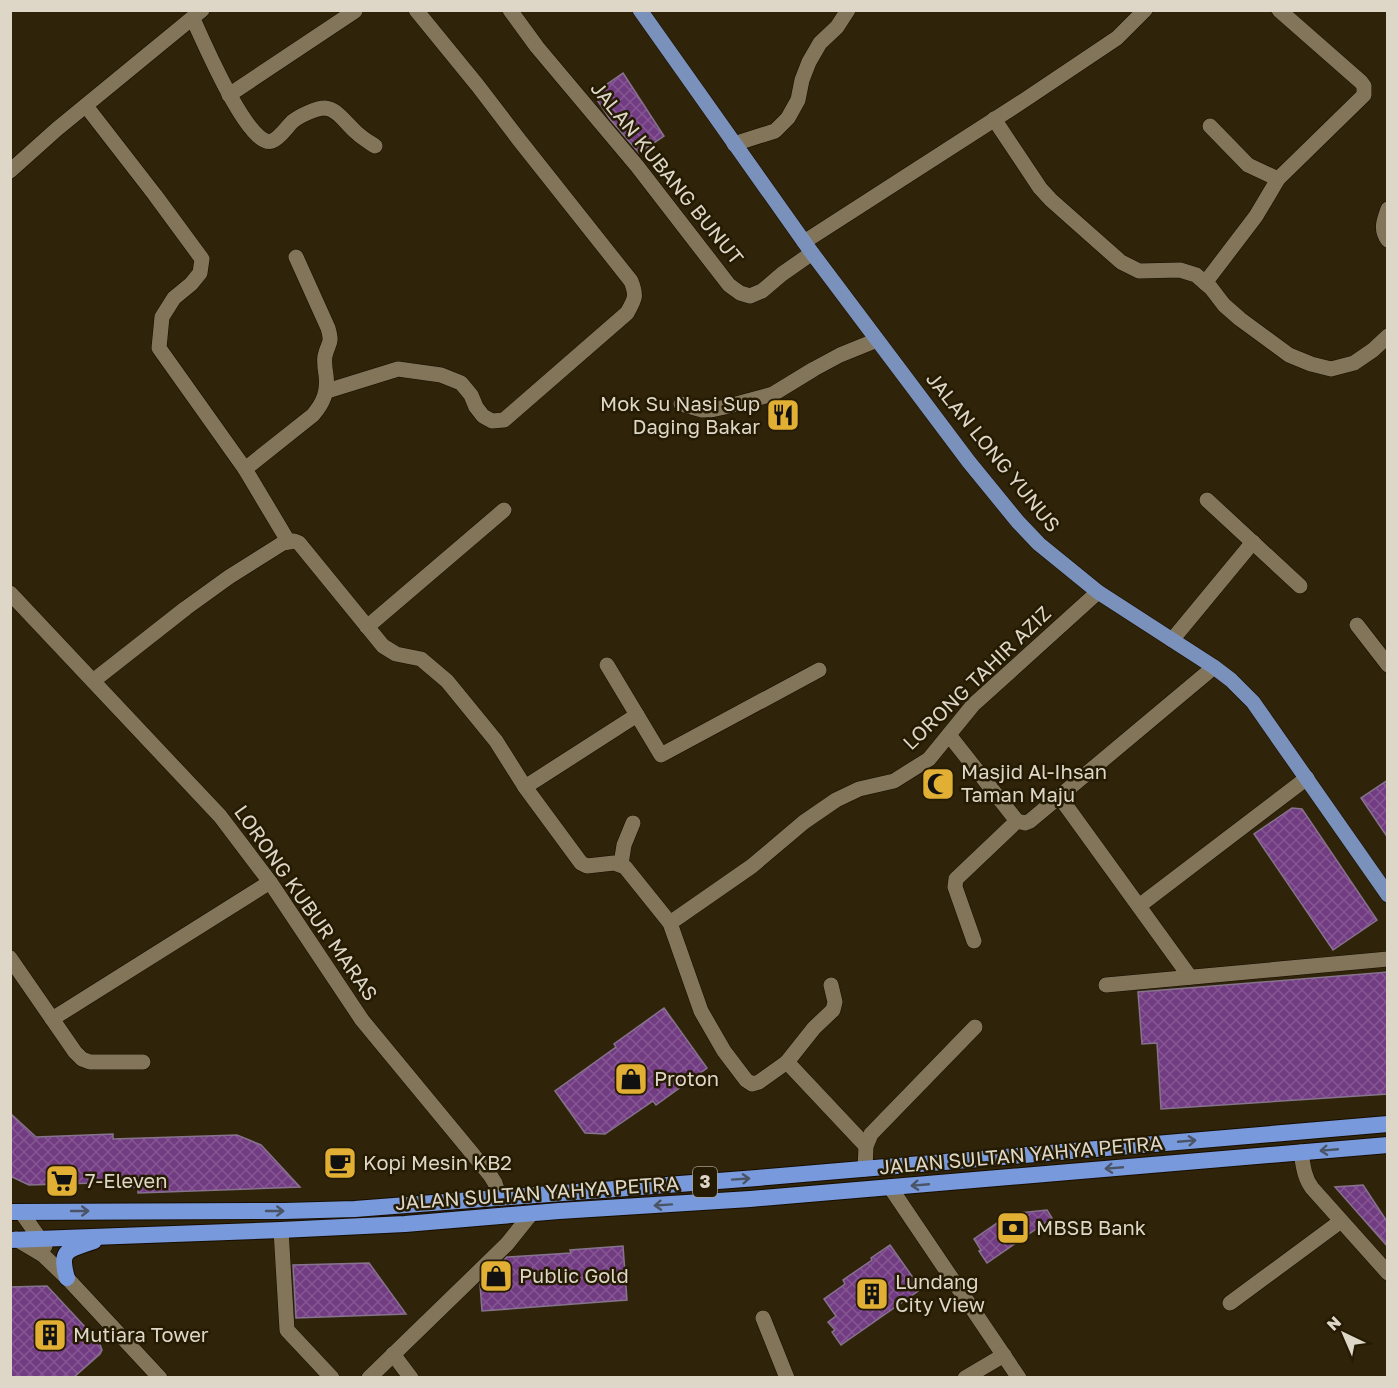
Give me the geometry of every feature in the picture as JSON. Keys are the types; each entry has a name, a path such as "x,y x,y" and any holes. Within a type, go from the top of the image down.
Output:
{"highway":[{"name":"JALAN SULTAN YAHYA PETRA","path":"16,1212 355,1209 865,1169 1388,1124"},
{"name":"JALAN SULTAN YAHYA PETRA","path":"13,1239 405,1224 750,1199 1388,1145"},
{"path":"68,1278 63,1262 66,1253 109,1236"}],"main road":[{"name":"JALAN LONG YUNUS","path":"640,10 808,248 969,462 1018,522 1047,551 1098,592 1214,667 1253,702 1388,895"}],"street":[{"path":"327,392 398,369 441,375 462,383 483,416 492,421 504,420 627,313 634,302 636,293 631,281 416,10"},
{"name":"JALAN KUBANG BUNUT","path":"510,10 537,47 638,166 729,285 740,293 750,296 762,291 808,248"},
{"path":"734,144 775,131 788,118 798,99 809,62 820,44 837,27 848,10"},
{"path":"808,248 994,119 1117,38 1145,10"},
{"path":"1205,283 1256,216 1278,179 1361,98 1364,90 1361,82 1279,10"},
{"path":"229,95 355,11"},
{"path":"10,171 57,129 198,15 229,95 247,124 265,141 270,142 276,139 295,120 324,108 334,110 357,133 375,146"},
{"path":"86,106 202,259 200,273 174,298 162,317 159,348 245,470 288,542"},
{"path":"994,119 1040,188 1121,262 1139,271 1180,270 1196,275 1240,319 1289,355 1331,369 1354,363 1388,336"},
{"path":"1210,126 1248,165 1278,179"},
{"path":"1388,209 1383,229 1384,236 1388,240"},
{"path":"245,470 313,414 321,405 327,392 324,365 331,338 296,257"},
{"path":"681,404 711,410 773,394 814,369 877,340"},
{"path":"1207,500 1300,586"},
{"path":"367,627 504,510"},
{"path":"93,681 220,583 283,543 294,541 303,547 383,646 396,654 421,659 447,681 496,741 525,787 581,863 587,866 614,862 629,870 670,923 701,1011 724,1051 746,1080 752,1084 759,1082 787,1062 814,1028 833,1010 836,1002 831,985"},
{"path":"1172,640 1253,542"},
{"name":"LORONG TAHIR AZIZ","path":"670,923 752,866 804,822 836,800 859,789 894,781 925,762 973,705 1098,592"},
{"name":"LORONG KUBUR MARAS","path":"10,593 220,816 270,882 362,1020 490,1175 500,1198"},
{"path":"1357,625 1388,666"},
{"path":"607,664 661,755 819,670"},
{"path":"949,735 1017,821 1028,822 1214,667"},
{"path":"525,787 638,715"},
{"path":"1138,906 1307,778"},
{"path":"1059,796 1190,977"},
{"path":"974,940 955,887 956,879 1017,821"},
{"path":"621,864 624,845 633,823"},
{"path":"52,1019 270,882"},
{"path":"10,958 75,1053 86,1061 142,1062"},
{"path":"1106,985 1388,959"},
{"path":"865,1169 866,1146 871,1134 975,1027"},
{"path":"787,1062 866,1146"},
{"path":"1301,1152 1306,1180 1388,1273"},
{"path":"890,1187 1019,1377"},
{"path":"16,1212 40,1239 68,1278"},
{"path":"369,1377 507,1244 531,1214"},
{"path":"1230,1303 1341,1221"},
{"path":"281,1230 287,1330 332,1377"},
{"path":"13,1239 43,1255 68,1278 160,1377"},
{"path":"762,1318 787,1377"},
{"path":"393,1354 411,1377"},
{"path":"965,1377 1004,1355"}],"building":[{"path":"623,73 664,136 639,153 610,119 593,94"},
{"path":"1388,780 1388,838 1361,798"},
{"path":"1292,808 1302,809 1377,920 1333,950 1254,834"},
{"path":"1388,972 1388,1094 1161,1109 1157,1043 1142,1044 1138,992"},
{"name":"Proton","path":"664,1008 707,1068 656,1105 653,1101 605,1134 585,1133 555,1091 616,1047 614,1044"},
{"path":"10,1113 36,1137 113,1134 113,1139 237,1135 261,1145 300,1187 138,1193 138,1187 128,1188 128,1182 29,1185 10,1176"},
{"path":"1363,1185 1388,1223 1388,1247 1335,1187"},
{"name":"MBSB Bank","path":"1047,1210 1052,1218 987,1263 974,1239 1010,1214"},
{"name":"Lundang City View","path":"890,1245 921,1289 841,1345 832,1332 835,1330 828,1322 836,1316 824,1299 845,1284 843,1280"},
{"path":"623,1246 627,1300 482,1311 480,1284 507,1257 571,1253 570,1250"},
{"path":"369,1263 406,1314 296,1318 293,1265"},
{"name":"Mutiara Tower","path":"47,1286 99,1342 102,1350 74,1377 10,1377 10,1287"}],"place":[{"name":"Mok Su Nasi Sup Daging Bakar","path":"783,415"},
{"name":"Masjid Al-Ihsan Taman Maju","path":"938,784"},
{"name":"Proton","path":"631,1079"},
{"name":"Kopi Mesin KB2","path":"340,1163"},
{"name":"7-Eleven","path":"62,1181"},
{"name":"MBSB Bank","path":"1013,1228"},
{"name":"Public Gold","path":"496,1276"},
{"name":"Lundang City View","path":"872,1294"},
{"name":"Mutiara Tower","path":"50,1335"}]}
